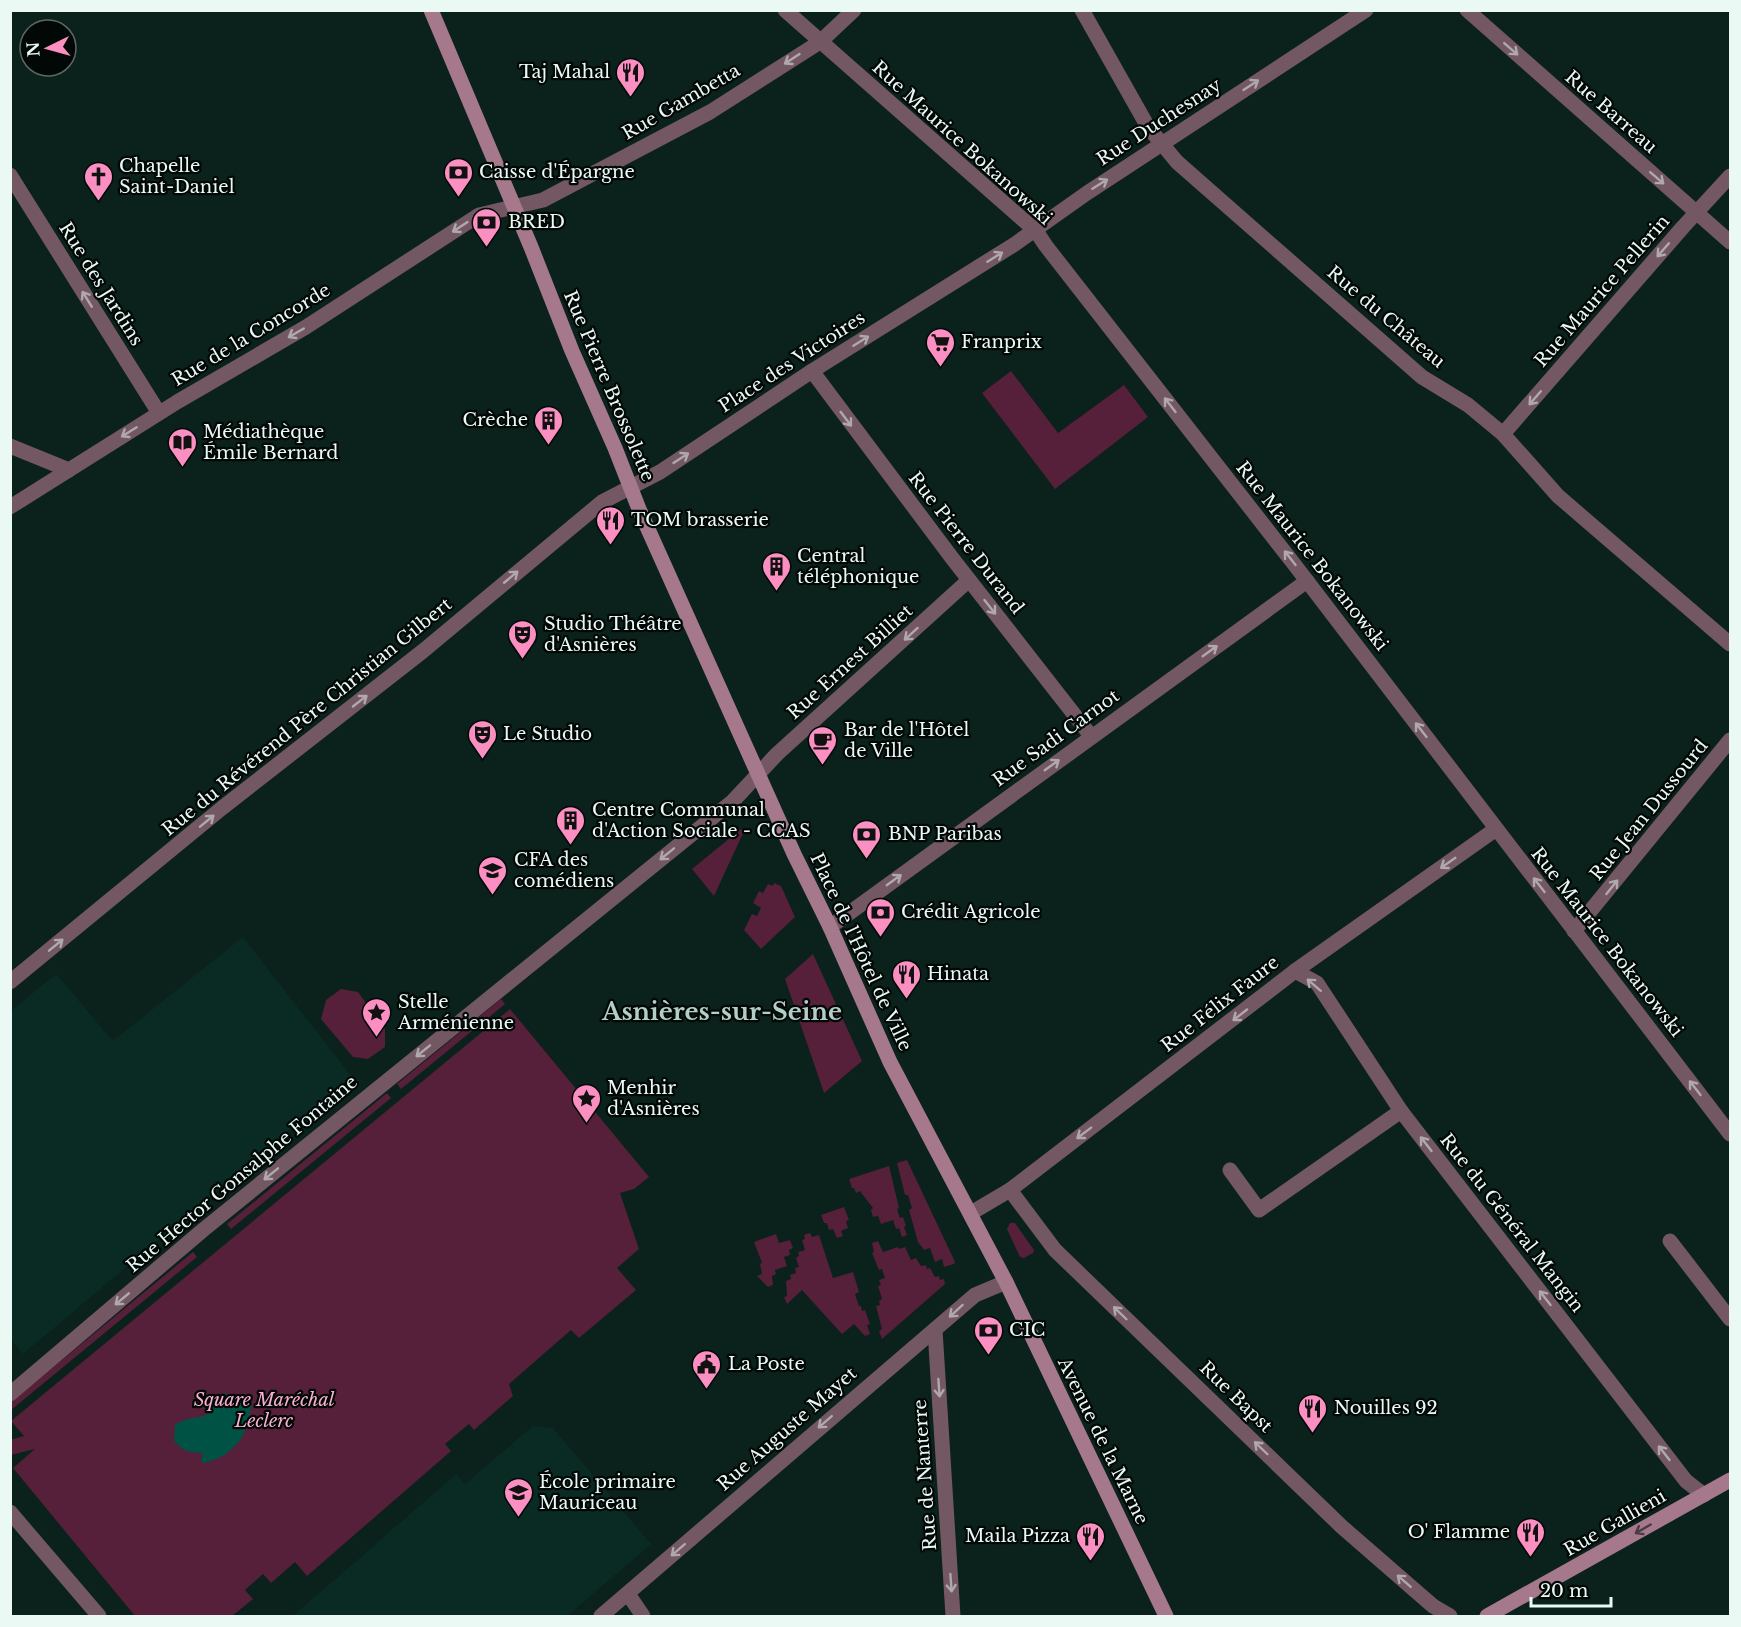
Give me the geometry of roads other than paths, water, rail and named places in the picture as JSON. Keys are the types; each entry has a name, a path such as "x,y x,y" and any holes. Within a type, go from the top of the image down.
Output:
{"main road":[{"name":"Rue Pierre Brossolette","path":"431,10 572,351 758,774"},
{"name":"Place de l'Hôtel de Ville","path":"758,774 890,1062 1006,1282"},
{"name":"Avenue de la Marne","path":"1006,1282 1166,1617"},
{"name":"Rue Gallieni","path":"1487,1617 1731,1480"}],"street":[{"path":"785,10 820,42"},
{"name":"Rue Gambetta","path":"514,207 543,200 710,112 820,42 854,10"},
{"name":"Rue du Château","path":"1082,10 1148,127 1185,170 1422,377 1468,405 1503,434 1558,496 1731,644"},
{"name":"Rue Duchesnay","path":"975,270 1036,231 1086,193 1366,10"},
{"name":"Rue Barreau","path":"1467,10 1731,242"},
{"name":"Rue Maurice Bokanowski","path":"820,42 1036,231 1731,1134"},
{"name":"Rue des Jardins","path":"10,175 159,413"},
{"name":"Rue Maurice Pellerin","path":"1503,434 1731,176"},
{"name":"Rue de la Concorde","path":"10,507 159,413 306,327 479,215 514,207"},
{"name":"Place des Victoires","path":"630,486 660,472 812,372 975,270"},
{"name":"Rue Pierre Durand","path":"812,372 969,580 1091,736"},
{"path":"10,446 69,470"},
{"name":"Rue du Révérend Père Christian Gilbert","path":"10,982 222,808 390,678 602,502 630,486"},
{"name":"Rue Ernest Billiet","path":"758,774 777,754 969,580"},
{"name":"Rue Sadi Carnot","path":"830,927 1307,581"},
{"name":"Rue Jean Dussourd","path":"1575,932 1731,740"},
{"name":"Rue Hector Gonsalphe Fontaine","path":"10,1394 212,1222 733,801 758,774"},
{"name":"Rue Félix Faure","path":"971,1213 1010,1190 1295,972 1496,829"},
{"name":"Rue du Général Mangin","path":"1295,972 1317,983 1401,1111 1686,1481 1704,1495"},
{"path":"1230,1170 1259,1210 1401,1111"},
{"name":"Rue Bapst","path":"1010,1190 1055,1250 1341,1526 1432,1606 1449,1617"},
{"path":"1670,1241 1731,1319"},
{"name":"Rue Auguste Mayet","path":"601,1617 975,1295 1006,1282"},
{"name":"Rue de Nanterre","path":"935,1330 953,1617"},
{"path":"10,1512 90,1614"},
{"path":"628,1593 643,1617"}],"place":[{"name":"Taj Mahal","path":"631,98"},
{"name":"Caisse d'Épargne","path":"458,198"},
{"name":"Chapelle Saint-Daniel","path":"98,202"},
{"name":"BRED","path":"487,248"},
{"name":"Franprix","path":"940,368"},
{"name":"Crèche","path":"549,446"},
{"name":"Médiathèque Émile Bernard","path":"182,468"},
{"name":"TOM brasserie","path":"610,546"},
{"name":"Central téléphonique","path":"776,592"},
{"name":"Studio Théâtre d'Asnières","path":"523,660"},
{"name":"Le Studio","path":"482,760"},
{"name":"Bar de l'Hôtel de Ville","path":"823,766"},
{"name":"Centre Communal d'Action Sociale - CCAS","path":"571,846"},
{"name":"BNP Paribas","path":"867,860"},
{"name":"CFA des comédiens","path":"493,896"},
{"name":"Crédit Agricole","path":"880,938"},
{"name":"Hinata","path":"906,1000"},
{"name":"Stelle Arménienne","path":"377,1038"},
{"name":"Menhir d'Asnières","path":"586,1124"},
{"name":"CIC","path":"988,1356"},
{"name":"La Poste","path":"707,1390"},
{"name":"Nouilles 92","path":"1313,1434"},
{"name":"École primaire Mauriceau","path":"518,1518"},
{"name":"O' Flamme","path":"1531,1558"},
{"name":"Maila Pizza","path":"1091,1562"}],"district":[{"name":"Asnières-sur-Seine","path":"722,1012"}],"park label":[{"name":"Square Maréchal Leclerc","path":"264,1410"}]}
